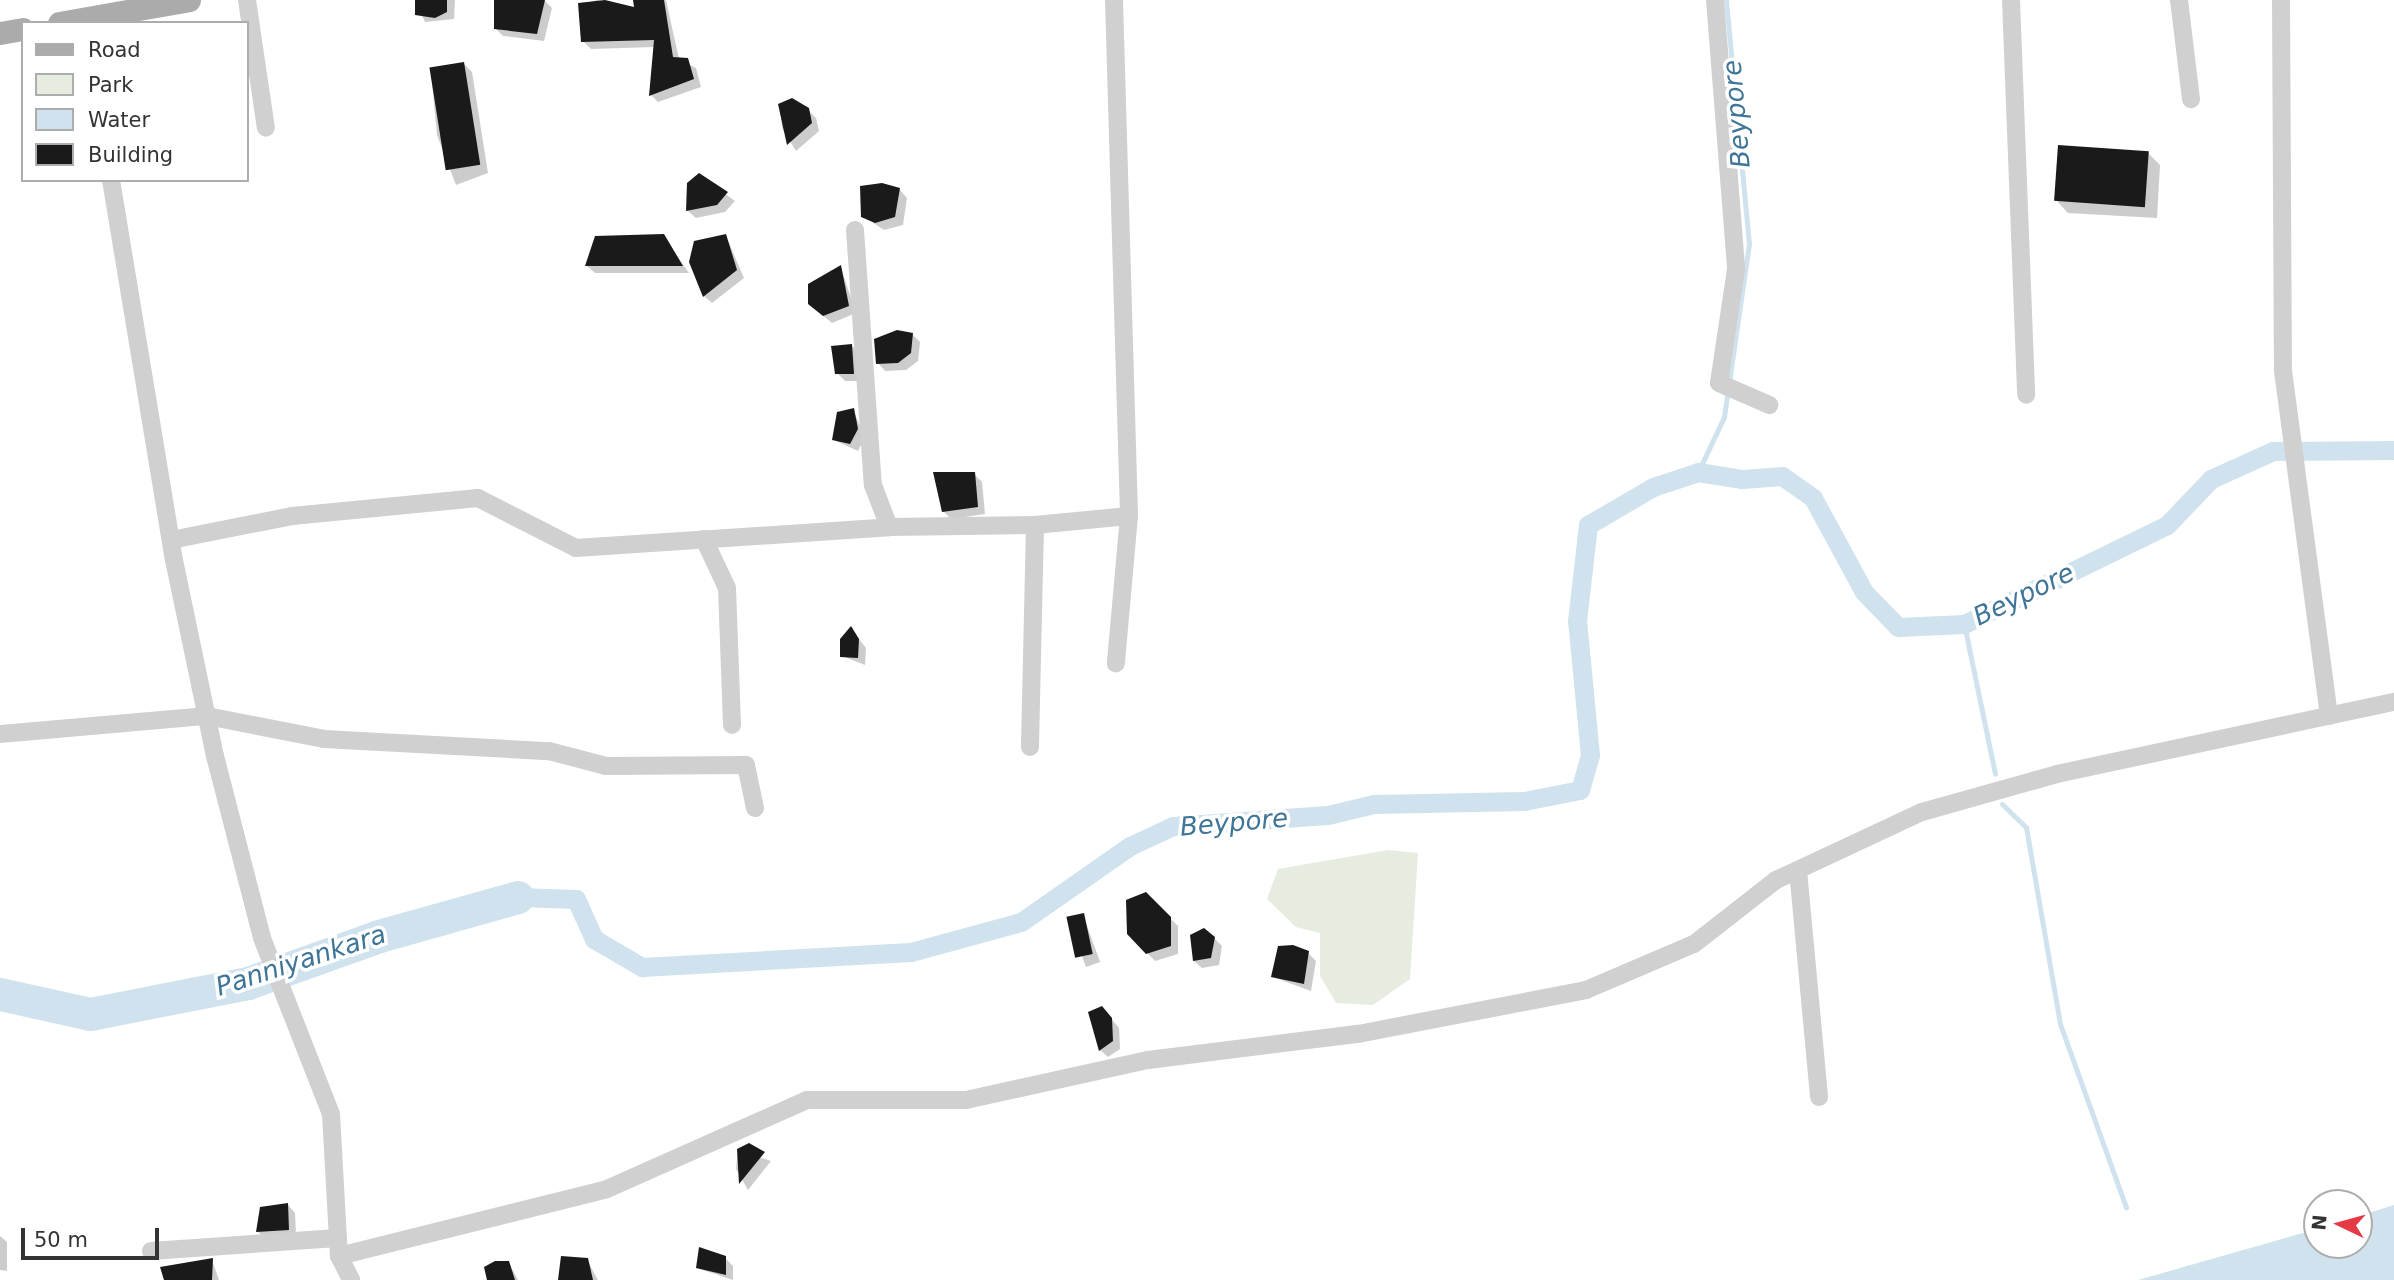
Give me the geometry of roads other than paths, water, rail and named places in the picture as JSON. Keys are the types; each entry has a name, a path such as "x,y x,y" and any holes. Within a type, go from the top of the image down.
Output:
{"main road":[{"path":"84,21 185,0"},
{"path":"0,33 21,29"}],"street":[{"path":"247,0 266,128"},
{"path":"1114,0 1129,516 1116,663"},
{"path":"1715,0 1736,269 1719,383 1769,405"},
{"path":"2011,0 2026,395"},
{"path":"2179,0 2191,99"},
{"path":"2281,0 2288,410 2329,716"},
{"path":"111,182 171,540 207,716 261,937 331,1114 338,1247 351,1280"},
{"path":"855,230 873,485 888,527"},
{"path":"171,540 292,516 478,498 576,548 888,527 1035,525 1129,516"},
{"path":"1030,747 1035,525"},
{"path":"704,539 727,588 732,725"},
{"path":"151,1251 338,1247 607,1189 807,1100 966,1100 1148,1060 1357,1034 1586,990 1694,944 1798,870 1922,812 2057,774 2394,702"},
{"path":"0,734 207,716 324,739 549,751 606,766 746,765 755,808"},
{"path":"1798,870 1819,1097"}],"water":[{"path":"2394,1205 2394,1280 2138,1280 2303,1233 2303,1259 2373,1259 2373,1212"}],"waterway":[{"name":"Beypore","path":"1698,472 1724,417 1749,244 1726,0"},
{"name":"Beypore","path":"518,897 576,899 594,939 642,967 911,952 1021,922 1130,846 1173,826 1328,815 1374,804 1524,801 1580,790 1590,755 1577,621 1588,525 1653,487 1698,472 1742,479 1782,476 1813,498 1864,592 1898,627 1964,624 2167,525 2211,479 2273,451 2394,450"},
{"path":"1964,624 1995,774"},
{"path":"2002,804 2026,827 2060,1024 2126,1207"},
{"name":"Panniyankara","path":"0,994 90,1014 248,983 379,936 518,897"}]}
